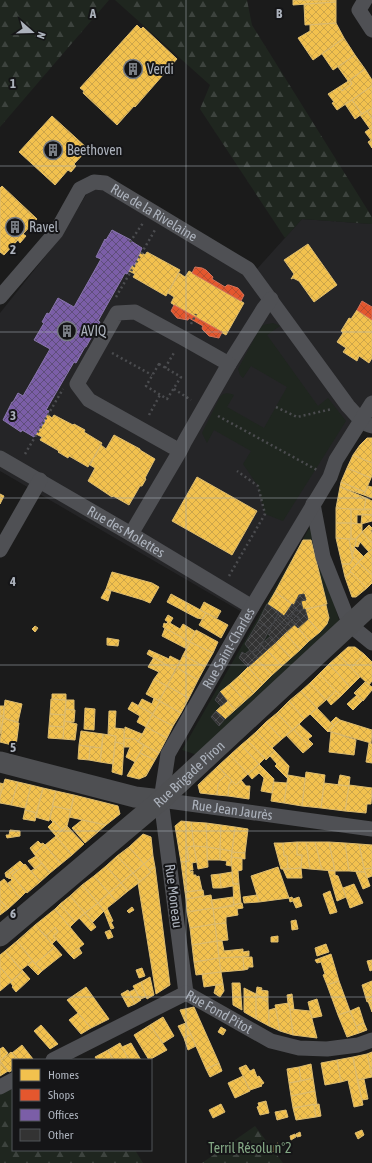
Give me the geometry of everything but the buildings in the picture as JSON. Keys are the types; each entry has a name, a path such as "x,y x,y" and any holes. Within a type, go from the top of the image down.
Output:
{"street":[{"path":"365,0 359,10 372,30"},
{"name":"Rue de la Rivelaine","path":"0,297 56,232 80,189 94,182 105,183 248,269 348,406 367,423"},
{"path":"131,534 229,364 271,299"},
{"path":"180,451 89,400 77,384 117,313 135,312 229,364"},
{"name":"Rue Saint-Charles","path":"162,800 168,754 252,607 330,477 336,460 367,423 372,402"},
{"name":"Rue des Molettes","path":"0,458 40,480 252,607"},
{"path":"0,550 40,480"},
{"path":"313,504 324,557 350,624 372,643"},
{"name":"Rue Brigade Piron","path":"0,936 162,800 372,604"},
{"name":"Rue Jean Jaurès","path":"0,762 136,797 372,829"},
{"name":"Rue Moneau","path":"162,800 186,993"},
{"name":"Rue Fond Pitot","path":"55,1059 186,993 271,1040 299,1048 327,1050 358,1046 372,1040"},
{"path":"0,1087 12,1081"}],"path":[{"path":"130,242 151,211"},
{"path":"99,346 152,375"},
{"path":"159,364 181,377 167,399 146,386 152,375 159,364"},
{"path":"174,389 204,408 330,477"},
{"path":"276,407 297,417 348,406"},
{"path":"222,588 265,514 258,486 237,471"}],"shaded area":[{"path":"94,182 256,270 302,219 372,224 372,408 247,615 0,471 0,313 59,239"}],"green space":[{"path":"0,0 109,0 0,127"},
{"path":"115,0 247,0 252,25 372,217 372,224 302,219 285,238 200,109 210,85"},
{"path":"273,323 280,326 267,335 318,406 328,398 346,421 283,521 265,514 258,486 243,464 251,451 214,430 207,443 202,433 220,397 227,393 234,395 227,407 264,428 287,387 251,366 243,378 238,369 259,330 263,325"},
{"path":"310,527 341,626 206,758 182,750"},
{"path":"12,1081 12,1151 136,1151 143,1163 0,1163 0,1087"},
{"name":"Terril Résolu n°2","path":"255,1126 283,1163 202,1163"}],"place":[{"name":"Verdi","path":"133,69"},
{"name":"Beethoven","path":"53,150"},
{"name":"Ravel","path":"15,227"},
{"name":"AVIQ","path":"67,331"}]}
